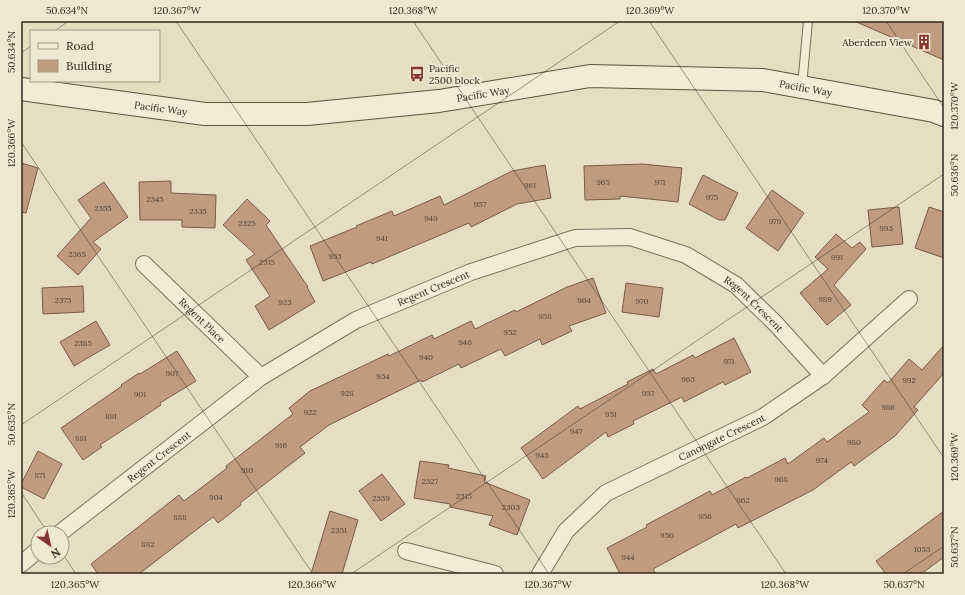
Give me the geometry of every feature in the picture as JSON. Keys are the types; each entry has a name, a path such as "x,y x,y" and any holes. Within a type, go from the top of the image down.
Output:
{"street":[{"name":"Pacific Way","path":"21,89 205,114 307,114 439,101 590,76 764,80 934,110 944,115"},
{"name":"Regent Crescent","path":"70,525 261,377 356,320 471,272 575,238 630,237 686,255 736,285 776,324 823,376"},
{"name":"Regent Place","path":"144,264 261,377"},
{"name":"Canongate Crescent","path":"540,574 566,531 606,492 763,417 823,376 909,299"},
{"path":"406,551 495,574"},
{"path":"21,564 30,557"}],"lane":[{"path":"802,87 808,21"}],"building":[{"name":"Aberdeen View","path":"854,21 944,21 944,60"},
{"path":"21,163 38,168 26,213 21,212"},
{"path":"643,164 682,168 678,202 620,196 620,199 585,200 584,166"},
{"path":"545,165 551,198 517,204 471,227 469,223 372,264 371,262 323,281 310,246 392,211 394,216 440,196 444,205 512,171"},
{"path":"703,175 738,193 725,220 719,220 689,204"},
{"path":"171,181 171,193 216,195 215,228 182,227 182,220 140,220 139,182"},
{"path":"104,182 128,217 93,242 101,249 78,275 57,256 91,218 78,200"},
{"path":"772,190 804,213 778,251 746,228"},
{"path":"247,199 270,221 266,225 308,287 315,302 269,330 255,306 270,296 246,260 255,254 223,225"},
{"path":"899,207 903,244 872,247 868,210"},
{"path":"929,207 944,212 944,258 915,248"},
{"path":"836,234 852,248 860,242 866,249 834,285 851,305 827,325 800,293 828,269 815,257"},
{"path":"593,278 606,313 569,326 572,331 542,345 540,339 505,356 501,349 461,368 459,364 422,382 421,380 329,425 300,447 305,453 240,503 241,505 218,523 213,517 139,574 98,574 91,564 179,495 184,501 227,468 226,466 293,414 289,408 310,391 432,335 434,339 471,321 475,329 515,310 516,312 567,287"},
{"path":"626,283 663,288 659,317 622,312"},
{"path":"83,286 84,312 43,314 42,288"},
{"path":"96,321 110,345 74,366 60,342"},
{"path":"734,338 751,372 725,385 723,382 684,402 682,397 633,421 634,424 608,437 606,432 543,479 521,448 578,406 580,409 653,369 656,374 693,355 695,358"},
{"path":"944,345 944,373 914,407 918,410 895,436 854,466 851,462 813,490 738,528 736,524 653,569 656,574 620,574 607,548 647,527 646,525 710,491 712,495 785,458 788,464 824,438 827,442 869,412 862,405 884,380 888,383 909,359 922,370"},
{"path":"177,351 196,381 160,403 161,405 100,445 102,447 83,460 61,428 139,373 140,374"},
{"path":"38,451 62,464 44,499 21,487 21,484"},
{"path":"420,461 449,465 448,468 486,476 484,482 530,500 517,535 489,525 493,516 450,507 450,504 414,498"},
{"path":"382,474 405,504 381,521 359,491"},
{"path":"330,511 358,520 342,574 311,574"},
{"path":"944,511 944,557 921,574 886,574 876,561"}],"place":[{"name":"Aberdeen View","path":"924,42"},
{"name":"Pacific 2500 block","path":"417,74"}]}
